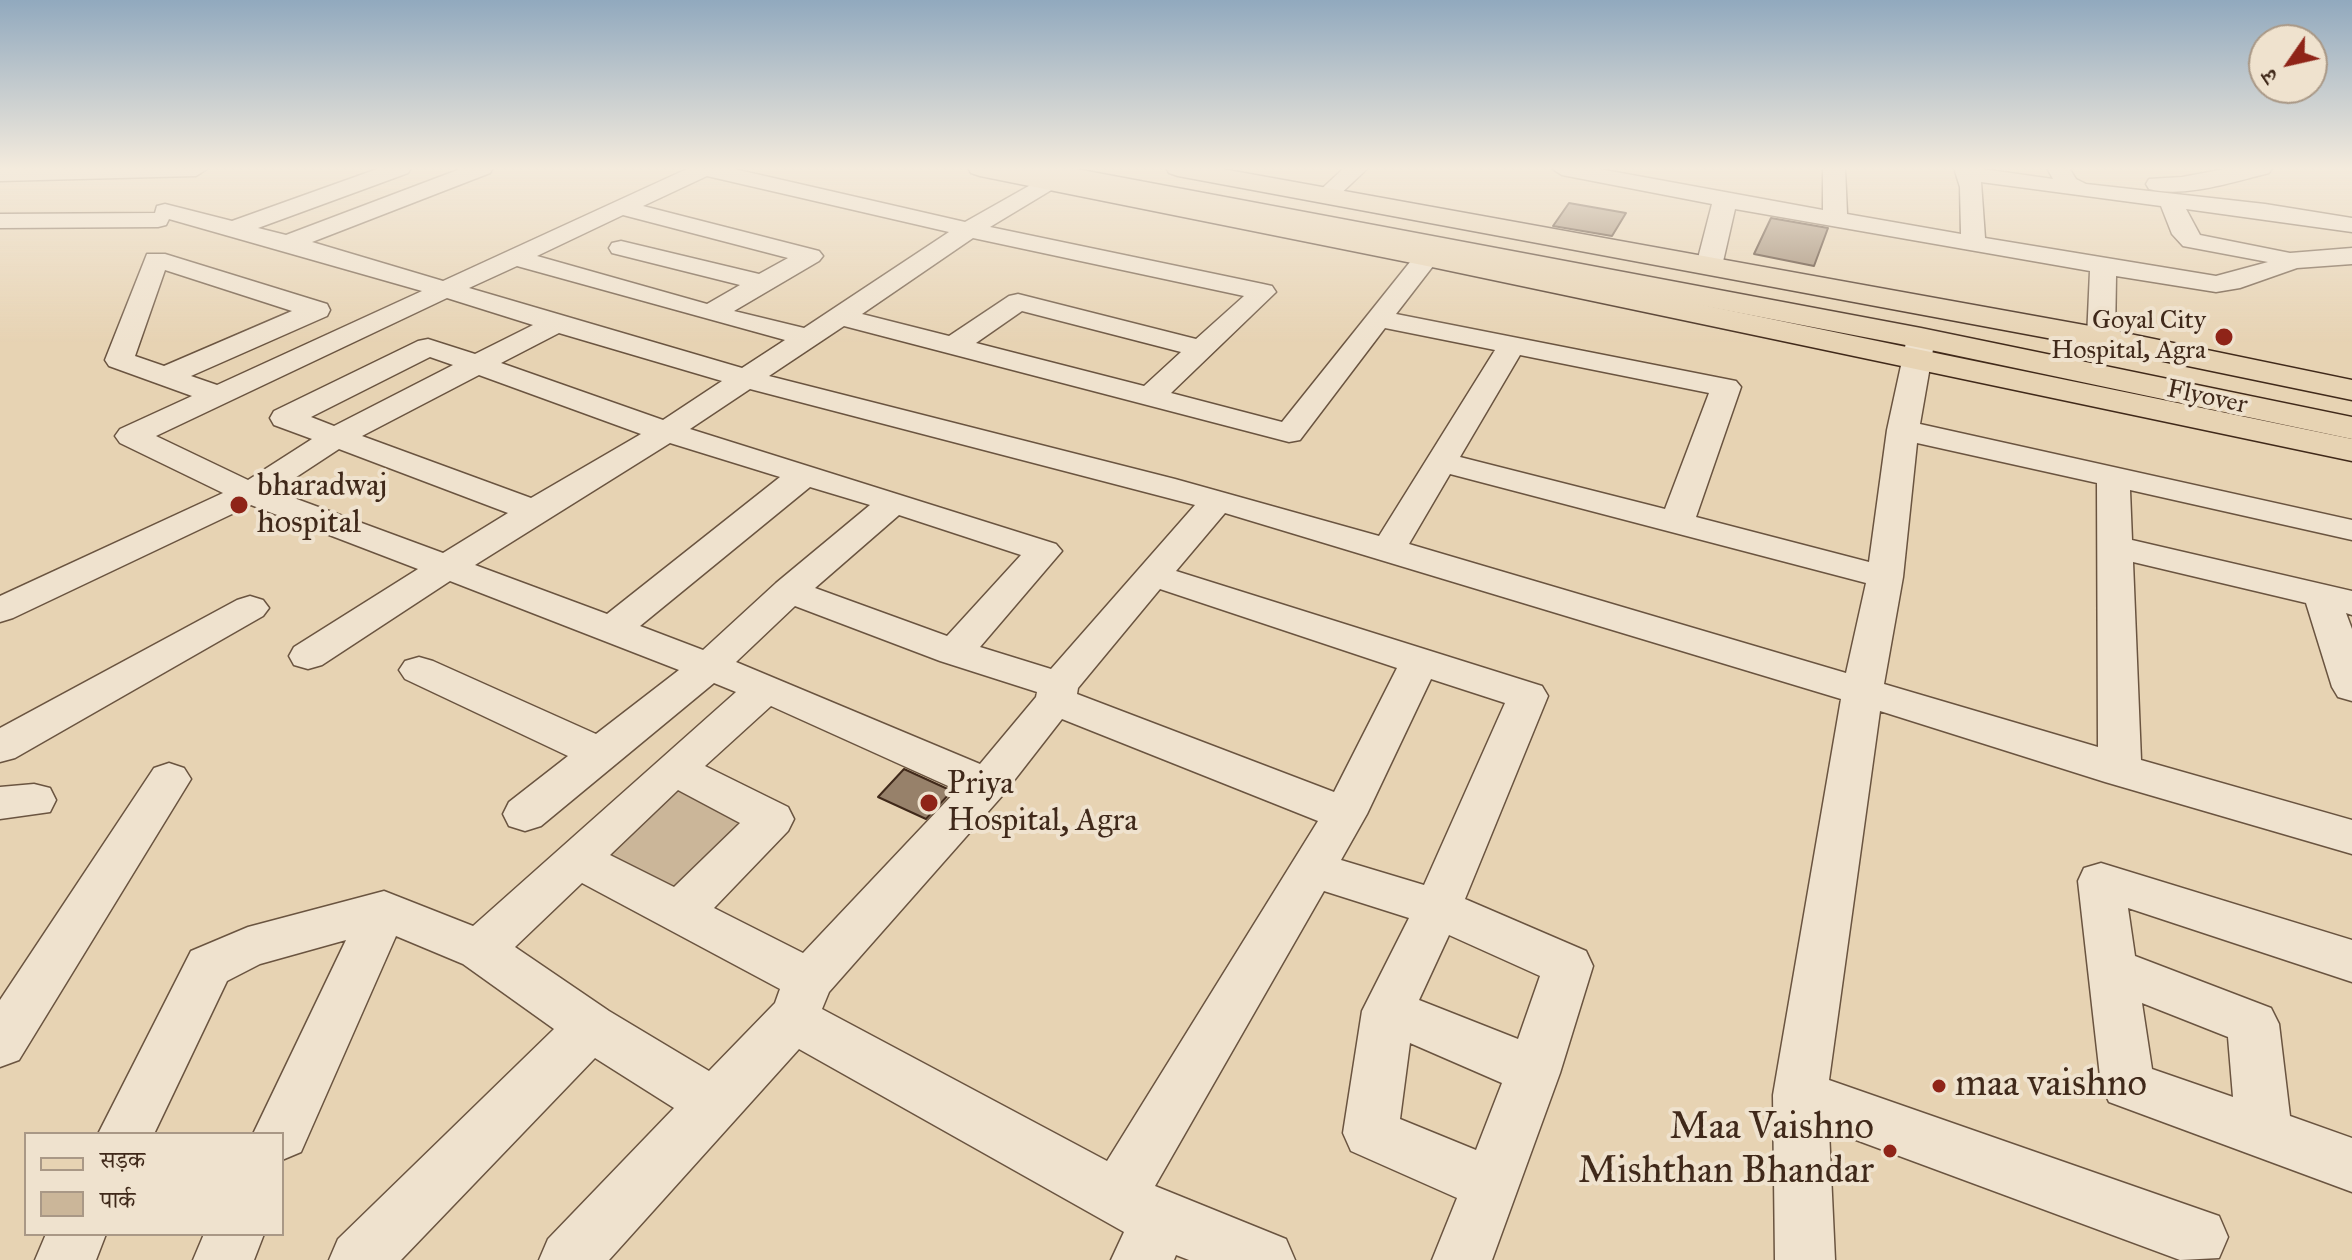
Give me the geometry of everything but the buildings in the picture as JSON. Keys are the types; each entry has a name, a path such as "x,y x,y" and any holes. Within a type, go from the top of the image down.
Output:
{"main road":[{"path":"1289,227 1427,257 1923,332 2101,338 2352,390"},
{"path":"1341,227 1923,332"},
{"path":"1444,227 1635,262 1923,332 2352,450"},
{"path":"1498,227 1709,266 1923,332"},
{"name":"Flyover","path":"1923,332 2352,410"},
{"name":"Flyover","path":"1923,332 2352,428"}],"street":[{"path":"136,249 153,227"},
{"path":"231,227 747,378 1217,501 1388,550 2120,771 2352,837"},
{"path":"291,242 330,227"},
{"path":"583,227 131,436 250,493 766,688 987,785"},
{"path":"571,273 663,227"},
{"path":"697,227 810,256 710,313"},
{"path":"955,227 1263,292 1150,397"},
{"path":"308,656 534,511 666,432 974,227"},
{"path":"1709,266 1719,227"},
{"path":"1886,227 2216,284 2287,264 2286,261"},
{"path":"1972,227 1973,242"},
{"path":"2181,227 2192,241 2269,254 2286,261 2352,256"},
{"path":"684,262 730,235"},
{"path":"621,248 762,283"},
{"path":"839,316 1289,433 1427,257"},
{"path":"517,258 807,337"},
{"path":"166,376 317,310 156,259 119,360 217,395"},
{"path":"2101,338 2103,266"},
{"path":"606,338 669,301"},
{"path":"953,346 1018,302 1202,349"},
{"path":"1380,319 1726,387 1677,522"},
{"path":"0,610 250,493 336,437 481,365 557,323"},
{"path":"1805,1260 1800,1095 1862,693 1885,577 1903,430 1923,332"},
{"path":"534,511 285,418 428,347 666,432 1044,551 954,652"},
{"path":"1388,550 1511,347"},
{"path":"1903,430 2352,530"},
{"path":"1442,462 1885,577"},
{"path":"611,630 805,474"},
{"path":"2113,477 2120,771"},
{"path":"569,1260 715,1104 801,999 987,785 1057,693 1217,501"},
{"path":"525,814 708,667 789,591 894,502"},
{"path":"2116,547 2337,599 2352,687"},
{"path":"1153,575 1528,696 1438,908 1388,1011 1371,1133 1491,1184"},
{"path":"789,591 1057,693 1345,814"},
{"path":"0,747 250,608"},
{"path":"1140,1226 1312,869 1345,814 1420,662"},
{"path":"419,670 599,753"},
{"path":"480,950 674,769 766,688"},
{"path":"674,769 772,819 680,912"},
{"path":"0,1044 169,779"},
{"path":"577,859 680,912 801,999 1140,1226 1265,1260"},
{"path":"1312,869 1438,908 1568,966 1533,1073 1462,1260"},
{"path":"2352,961 2101,881 2128,1085 2352,1165"},
{"path":"127,1132 209,966 248,947 384,910 480,950 591,1027 715,1104"},
{"path":"282,1132 384,910"},
{"path":"2112,969 2253,1024 2264,1134"},
{"path":"1388,1011 1505,1058 1533,1073"},
{"path":"359,1260 591,1027"},
{"path":"1800,1095 2198,1237"},
{"path":"65,1260 76,1236"},
{"path":"223,1260 234,1236"}],"green space":[{"path":"674,783 750,821 676,893 596,851"}],"place":[{"name":"Goyal City Hospital, Agra","path":"2224,337"},
{"name":"bharadwaj hospital","path":"239,505"},
{"name":"Priya Hospital, Agra","path":"929,803"},
{"name":"maa vaishno","path":"1939,1086"},
{"name":"Maa Vaishno Mishthan Bhandar","path":"1890,1151"}]}
